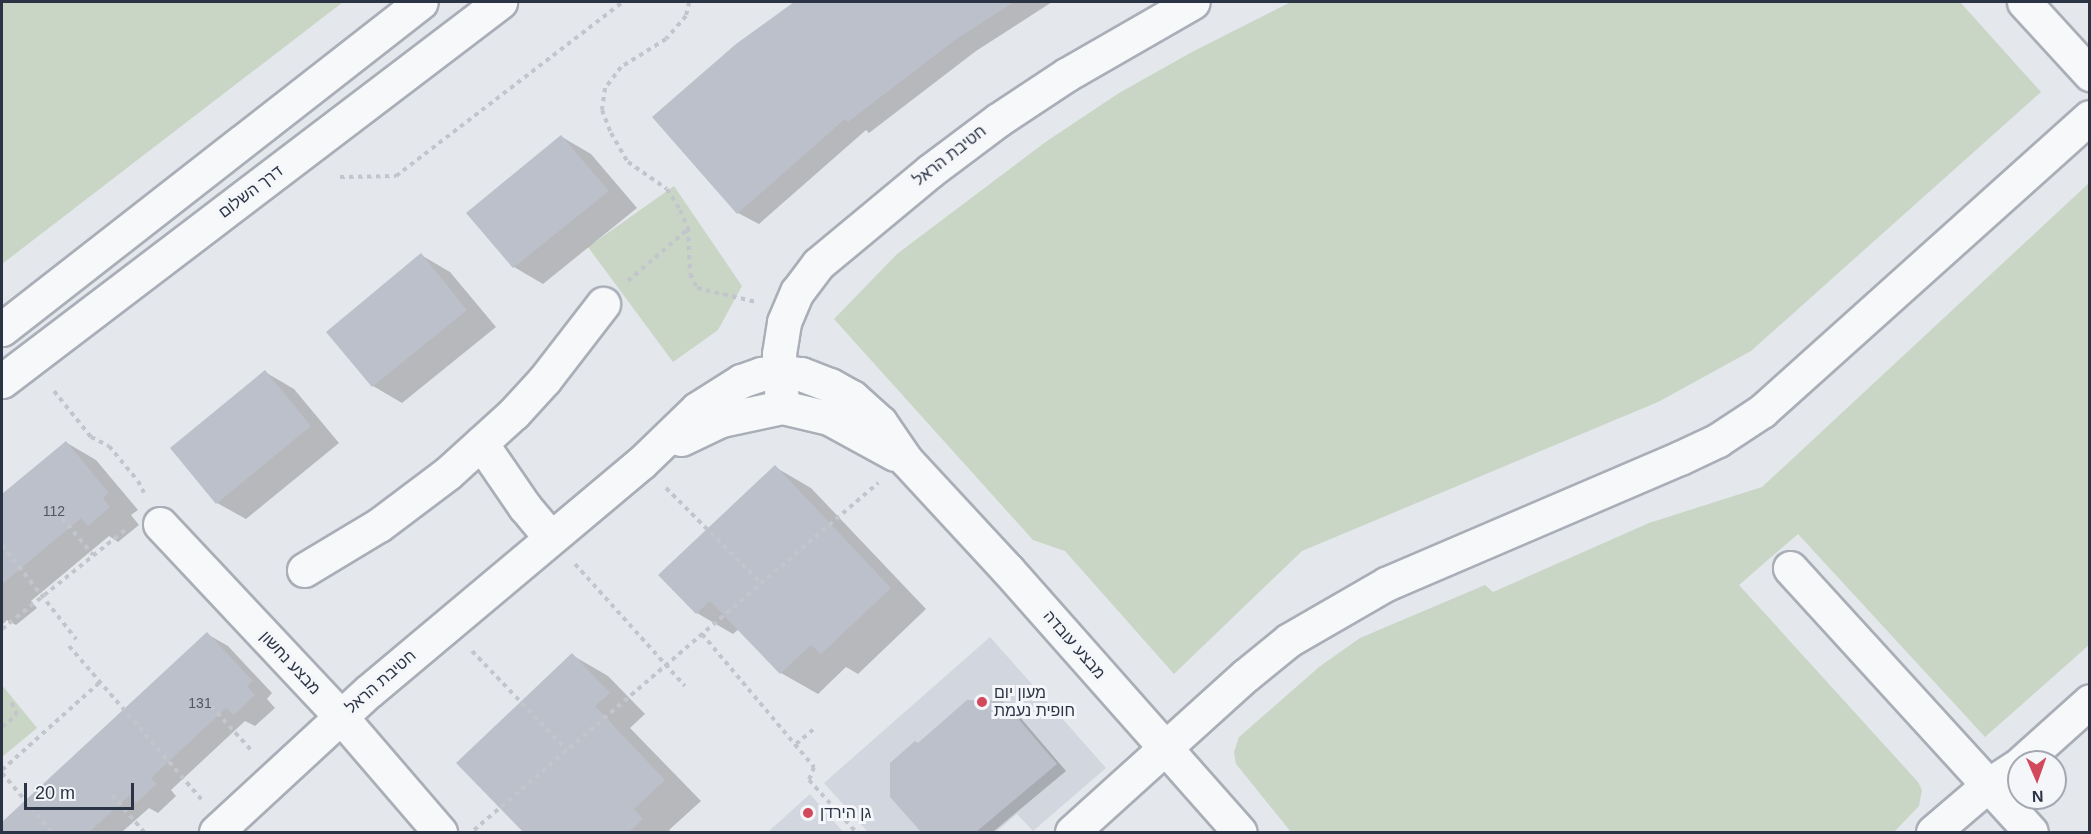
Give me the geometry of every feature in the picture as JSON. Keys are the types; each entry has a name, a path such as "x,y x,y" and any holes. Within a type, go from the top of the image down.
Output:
{"street":[{"path":"2,329 421,2"},
{"name":"דרך השלום","path":"2,381 500,2"},
{"name":"חטיבת הראל","path":"642,463 688,434 721,420 782,407 779,354 784,322 797,292 818,264 930,171 998,120 1066,75 1193,2"},
{"path":"2024,2 2090,74"},
{"path":"1072,832 1290,640 1386,584 1718,440 1753,417 2090,117"},
{"path":"304,570 344,549 388,519 448,473 481,444 545,379 603,304"},
{"name":"חטיבת הראל","path":"216,832 341,717 447,625 642,463 697,409 720,393 761,374 781,372"},
{"name":"מבצע עובדה","path":"781,372 819,380 852,397 880,422 906,460 1240,832"},
{"name":"מבצע עובדה","path":"782,407 829,418 906,460"},
{"path":"481,444 523,505 551,537"},
{"name":"מבצע נחשון","path":"154,512 341,717 440,832"},
{"path":"1790,568 2031,832"},
{"path":"2035,750 2090,701"},
{"path":"1933,832 1988,785 2007,772"}],"path":[{"path":"340,177 396,176 623,2"},
{"path":"689,2 686,16 666,39 621,67 605,88 602,110 610,133 628,162 667,189 688,228 690,274 697,288 758,302"},
{"path":"603,304 688,228"},
{"path":"54,391 91,437 109,446 138,481 154,512"},
{"path":"471,832 906,460"},
{"path":"642,463 761,583"},
{"path":"63,518 93,555"},
{"path":"2,629 127,528"},
{"path":"551,537 685,686"},
{"path":"2,545 76,639"},
{"path":"447,625 567,750"},
{"path":"702,634 814,767 809,780 856,832"},
{"path":"69,646 202,801"},
{"path":"52,832 2,772 100,682"},
{"path":"2,726 17,715 10,699"},
{"path":"211,706 254,754"},
{"path":"796,744 816,727"},
{"path":"112,795 144,832"}],"shaded area":[{"name":"מעון יום חופית נעמת","path":"990,637 1106,768 1033,831 1017,814 996,832 868,832 824,783"},
{"name":"גן הירדן","path":"810,794 843,832 768,832"}],"green space":[{"path":"2,2 343,2 2,264"},
{"path":"1291,2 1960,2 2041,92 1751,351 1658,402 1302,551 1174,674 1065,551 1033,540 834,319 897,254 1047,141 1119,93 1192,52"},
{"path":"2089,183 2089,645 1985,737 1798,534 1739,585 1918,782 1922,790 1919,806 1894,832 1291,832 1236,764 1234,752 1239,737 1319,667 1360,638 1485,585 1493,592 1649,523 1762,487"},
{"path":"674,186 742,286 718,330 673,362 588,247"},
{"path":"2,685 37,728 2,757"}],"building":[{"path":"794,2 1014,2 955,40 848,122 845,119 737,214 652,117 736,44"},
{"path":"561,135 609,191 513,268 466,213"},
{"path":"421,253 467,310 372,387 326,332"},
{"path":"265,370 311,426 216,504 170,448"},
{"path":"66,441 109,493 103,498 110,507 88,526 81,518 2,584 2,494"},
{"path":"775,465 891,588 821,654 811,645 780,674 710,601 696,614 658,575"},
{"path":"207,632 253,681 247,686 255,695 234,715 226,708 151,778 157,784 136,803 130,795 89,832 2,832 2,822"},
{"path":"572,653 610,693 595,706 665,780 634,809 643,819 629,832 523,832 456,763"},
{"path":"967,700 1003,701 1057,764 976,832 921,832 890,797 890,763 915,741 918,743"}],"place":[{"name":"מעון יום חופית נעמת","path":"982,702"},
{"name":"גן הירדן","path":"808,813"}]}
